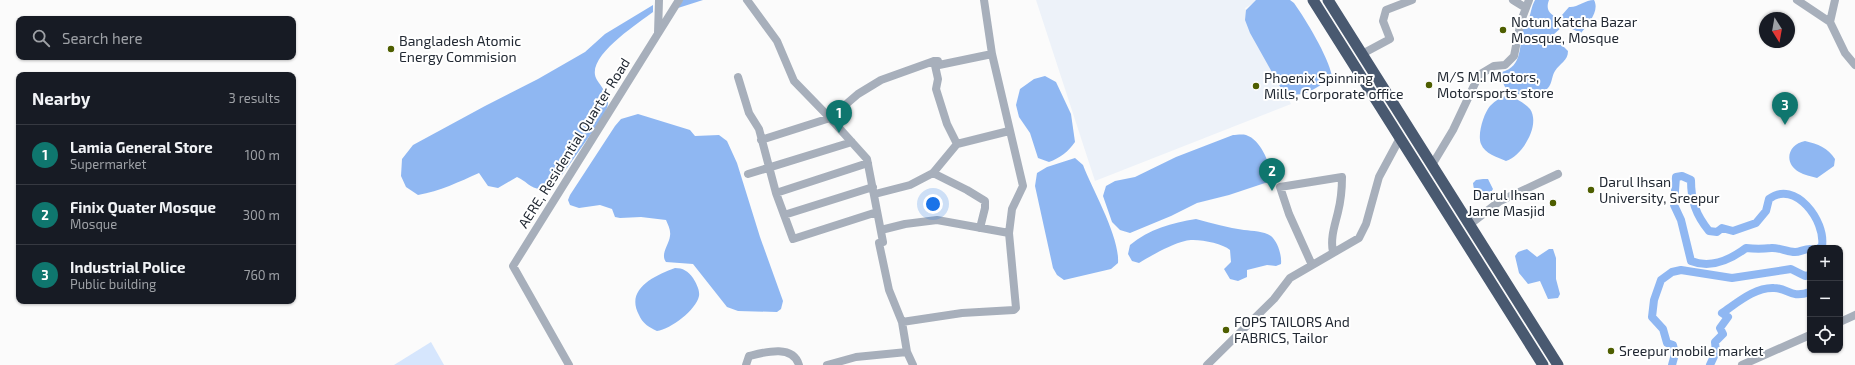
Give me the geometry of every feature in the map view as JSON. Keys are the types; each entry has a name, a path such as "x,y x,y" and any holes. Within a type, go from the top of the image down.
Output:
{"highway":[{"path":"1313,0 1543,365"},
{"path":"1328,0 1558,365"}],"street":[{"name":"AERE, Residential Quarter Road","path":"570,365 513,266 678,0"},
{"path":"747,0 777,41 794,81 867,159 883,242 879,243 882,262 889,290 902,322 907,352 913,365"},
{"path":"902,322 962,313 1014,310 1016,308 1010,233 1012,209 1023,186 992,54 984,0"},
{"path":"1362,54 1390,39 1383,21 1386,10 1412,0"},
{"path":"1514,0 1526,8"},
{"path":"1432,165 1453,130 1479,75 1494,66 1506,65 1514,56 1521,21 1529,0"},
{"path":"1797,0 1830,22 1844,53 1855,65"},
{"path":"1830,22 1835,0"},
{"path":"658,34 660,1"},
{"path":"761,140 830,118 858,94 881,80 934,61 938,61 939,64 992,54"},
{"path":"934,61 938,79 936,89 947,124 957,144"},
{"path":"738,77 749,114 759,130 768,168 793,239 877,212"},
{"path":"784,214 874,191 910,185 934,173 957,144 1010,131"},
{"path":"1207,365 1274,299 1290,278 1359,238 1366,224 1379,177 1400,138"},
{"path":"748,174 852,142"},
{"path":"776,193 868,163"},
{"path":"934,173 985,201 985,208 980,228"},
{"path":"1469,225 1500,201 1558,174"},
{"path":"1312,265 1289,214 1280,187 1342,177 1341,201 1332,246 1334,252"},
{"path":"881,230 905,224 937,220 1010,233"},
{"path":"1843,321 1855,315"},
{"path":"1742,365 1807,336"},
{"path":"746,365 749,356 763,352 786,351 797,359 799,365"},
{"path":"827,365 856,357 907,352"}],"shaded area":[{"path":"1036,0 1259,0 1245,8 1291,104 1095,181"},
{"path":"431,342 444,365 394,365"}],"water":[{"path":"683,0 703,0 678,8"},
{"path":"1256,0 1290,0 1294,3 1321,49 1332,76 1315,89 1302,94 1295,95 1282,90 1250,33 1245,20 1246,10"},
{"path":"1535,0 1549,0 1548,10 1556,17 1562,15 1569,7 1591,0 1594,0 1595,9 1587,26 1581,33 1570,28 1562,27 1553,35 1553,41 1562,45 1568,51 1568,54 1554,73 1548,88 1539,93 1522,95 1511,92 1506,88 1503,82 1502,72 1514,65 1517,60 1523,28 1528,21"},
{"path":"653,5 653,12 614,42 598,62 595,71 597,80 607,96 607,108 566,170 553,186 537,189 517,177 498,188 488,186 479,173 442,189 418,195 406,187 401,176 402,159 413,145 538,79 585,52 605,34"},
{"path":"1045,76 1056,82 1071,114 1075,142 1064,154 1049,162 1038,158 1030,133 1019,117 1016,105 1020,89 1034,79"},
{"path":"1509,95 1530,109 1533,116 1533,123 1524,147 1512,158 1506,161 1485,150 1481,144 1480,135 1483,118 1490,106 1499,99"},
{"path":"638,114 690,130 695,136 719,135 727,141 737,163 760,237 783,301 781,309 777,312 738,311 727,307 693,264 666,262 664,259 664,253 670,234 666,220 641,217 620,218 615,217 612,209 600,205 579,208 570,205 568,200 570,195 615,126 621,119"},
{"path":"1233,135 1246,135 1260,146 1269,164 1272,176 1268,182 1229,195 1197,203 1171,216 1130,233 1120,230 1112,222 1103,196 1106,186 1115,181 1135,177 1176,157"},
{"path":"1805,141 1822,147 1835,159 1834,166 1817,178 1799,172 1794,168 1789,159 1791,150 1799,143"},
{"path":"1075,158 1083,165 1105,214 1115,240 1118,263 1111,269 1064,280 1057,275 1053,268 1035,186 1037,173 1047,167"},
{"path":"1488,179 1493,189 1486,201 1478,197 1473,187 1473,183 1476,180"},
{"path":"1196,219 1232,228 1268,234 1278,245 1281,264 1276,266 1267,265 1247,270 1247,277 1238,281 1230,279 1224,269 1231,262 1230,250 1215,243 1195,240 1185,241 1174,245 1139,263 1132,261 1128,254 1130,245 1137,239 1153,231 1178,222"},
{"path":"1527,249 1537,257 1549,249 1553,249 1556,258 1556,279 1560,294 1558,298 1548,299 1540,281 1528,284 1519,273 1515,256 1518,252"},
{"path":"675,268 683,269 691,276 698,287 699,296 688,313 676,323 657,331 646,325 640,318 636,306 636,298 644,285 659,275"}],"waterway":[{"path":"1807,249 1795,252 1774,248 1746,248 1727,259 1713,264 1691,261 1681,220 1674,205 1676,177 1682,176 1691,180 1692,195 1695,207 1709,231 1717,232 1722,228 1733,231 1756,223 1766,211 1769,199 1779,194 1789,194 1798,198 1814,215 1822,236 1822,245"},
{"path":"1672,365 1675,354 1673,345 1667,343 1663,329 1652,317 1654,300 1661,280 1672,272 1681,270 1732,278 1791,269 1807,276"},
{"path":"1710,365 1716,352 1715,342 1723,334 1720,328 1728,317 1722,313 1746,296 1767,288 1779,288 1794,294 1807,293"}],"place":[{"name":"Notun Katcha Bazar Mosque, Mosque","path":"1503,30"},
{"name":"Bangladesh Atomic Energy Commision","path":"391,49"},
{"name":"M/S M.I Motors, Motorsports store","path":"1429,85"},
{"name":"Phoenix Spinning Mills, Corporate office","path":"1256,86"},
{"name":"Industrial Police","path":"1785,125"},
{"name":"Lamia General Store","path":"839,133"},
{"name":"Darul Ihsan University, Sreepur","path":"1591,190"},
{"name":"Finix Quater Mosque","path":"1272,191"},
{"name":"Darul Ihsan Jame Masjid","path":"1553,203"},
{"name":"FOPS TAILORS And FABRICS, Tailor","path":"1226,330"},
{"name":"Sreepur mobile market","path":"1611,351"}]}
